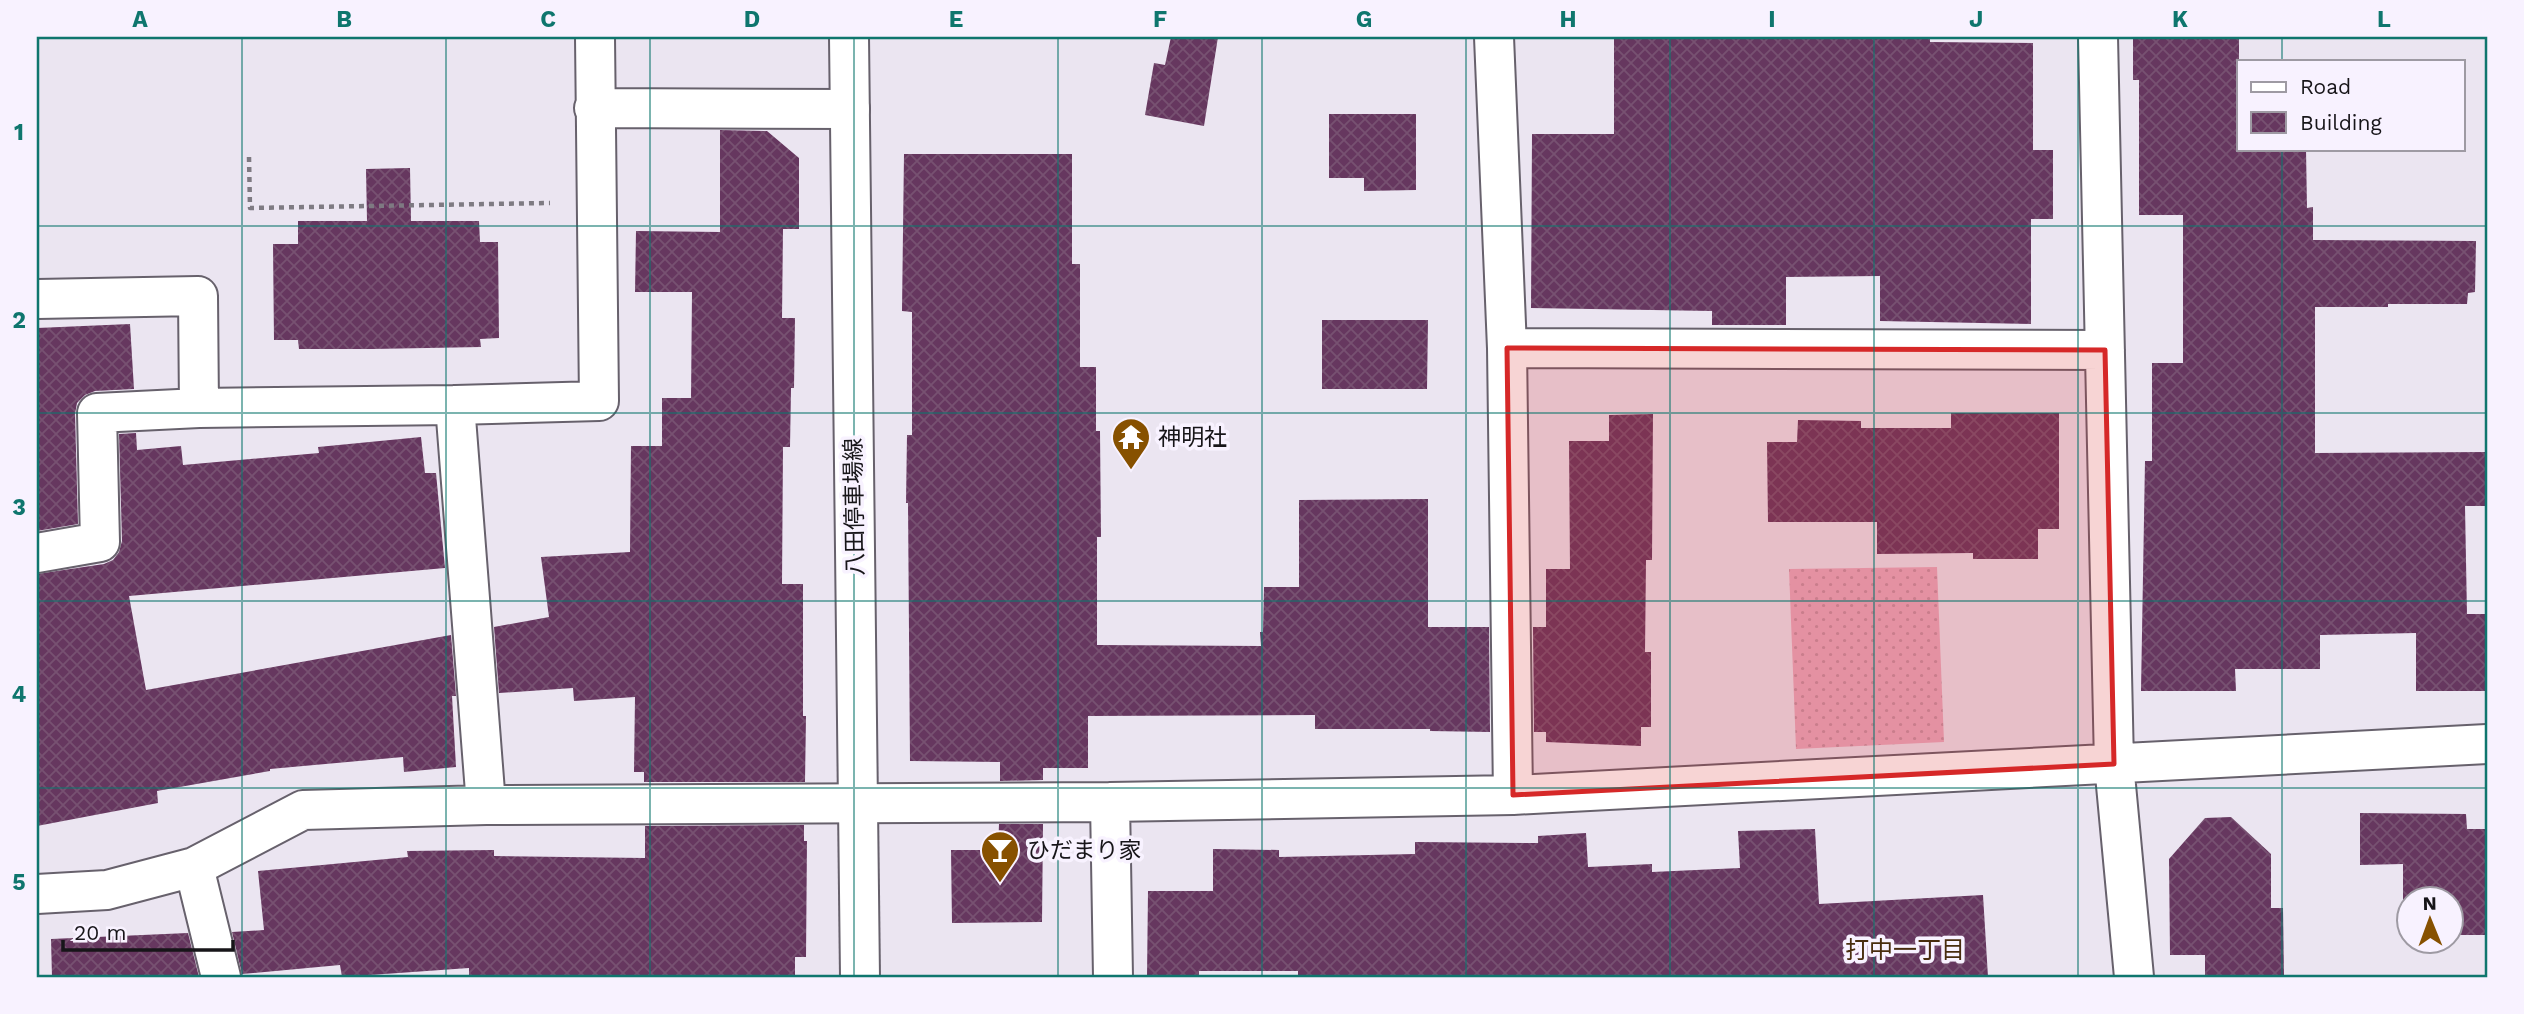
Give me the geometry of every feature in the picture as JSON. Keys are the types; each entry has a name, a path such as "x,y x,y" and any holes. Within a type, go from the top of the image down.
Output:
{"street":[{"path":"37,553 100,542 97,413 199,408 599,401 594,37"},
{"name":"八田停車場線","path":"849,37 859,977"},
{"path":"1494,37 1507,348 1513,795"},
{"path":"2098,37 2114,764 2134,977"},
{"path":"594,108 850,108"},
{"path":"37,299 198,296 199,408"},
{"path":"1507,348 2105,350"},
{"path":"455,405 486,805"},
{"path":"37,894 107,890 194,867 303,810 486,805 1110,802 1513,795 2487,744"},
{"path":"1110,802 1113,977"},
{"path":"194,867 221,977"}],"path":[{"path":"249,157 250,208 596,203"}],"highlighted area":[{"path":"1507,348 2105,350 2114,764 1513,795"}],"shaded area":[{"path":"1937,567 1944,742 1796,749 1789,569"}],"building":[{"path":"1171,37 1218,37 1204,126 1145,115 1154,63 1165,65"},
{"path":"1614,37 1930,37 1930,42 2033,43 2033,150 2053,150 2053,219 2031,219 2031,324 1880,321 1880,276 1786,277 1786,325 1712,325 1712,311 1531,308 1532,134 1614,134"},
{"path":"2133,37 2239,37 2237,150 2306,150 2307,208 2313,207 2313,240 2476,241 2475,292 2468,293 2467,304 2315,307 2315,453 2487,452 2487,506 2465,506 2467,614 2487,614 2487,691 2416,691 2416,633 2320,635 2320,669 2235,669 2236,691 2141,691 2145,461 2152,461 2152,363 2183,363 2183,215 2139,215 2139,80 2133,80"},
{"path":"1329,114 1416,114 1416,190 1364,191 1364,178 1329,178"},
{"path":"720,130 767,131 799,158 799,229 783,229 782,318 795,318 790,447 783,447 782,584 803,584 805,782 644,782 644,772 634,772 635,697 574,701 573,688 499,693 494,627 549,617 541,557 630,552 631,446 662,446 662,398 691,398 692,292 635,292 636,231 720,232"},
{"path":"904,154 1072,154 1072,264 1080,264 1080,367 1096,367 1096,431 1100,431 1101,537 1097,537 1097,645 1261,646 1264,587 1299,587 1299,500 1428,499 1428,627 1489,627 1490,732 1315,729 1315,715 1088,716 1088,768 1043,768 1043,780 1000,781 1000,762 910,761 906,503 907,435 912,435 912,312 902,311"},
{"path":"410,168 411,221 479,221 480,242 498,242 499,338 480,339 481,347 373,349 299,349 298,340 274,340 273,244 298,244 298,221 367,221 366,169"},
{"path":"1322,320 1428,320 1427,389 1322,389"},
{"path":"130,324 134,389 95,391 85,395 77,403 78,524 37,531 37,328"},
{"path":"1951,413 2059,413 2059,529 2038,529 2038,559 1973,559 1973,553 1877,554 1877,522 1768,522 1767,442 1797,442 1798,420 1861,421 1861,428 1951,428"},
{"path":"1653,414 1652,560 1646,560 1645,652 1651,652 1651,727 1641,727 1641,746 1546,742 1546,732 1534,732 1533,627 1546,627 1546,569 1570,569 1569,441 1609,441 1609,415"},
{"path":"136,433 137,450 181,446 183,465 319,453 318,447 421,437 425,473 436,473 445,568 129,596 146,690 451,635 456,696 452,696 456,767 404,772 403,757 270,769 157,791 158,803 37,826 37,574 104,564 113,560 119,552 122,541 119,434"},
{"path":"2360,813 2466,814 2467,829 2487,829 2487,935 2464,935 2464,884 2403,884 2403,864 2360,865"},
{"path":"2231,817 2271,854 2271,908 2283,908 2284,977 2205,977 2205,955 2170,955 2169,859 2205,818"},
{"path":"999,824 1043,824 1042,922 952,923 951,850 998,850"},
{"path":"804,825 804,841 807,841 806,957 795,957 795,977 469,977 469,968 342,977 340,965 242,974 232,932 264,930 258,871 408,857 407,851 494,850 494,856 645,858 645,826"},
{"path":"1815,829 1819,904 1983,895 1988,977 1298,977 1298,971 1199,971 1199,977 1147,977 1148,891 1213,891 1213,849 1279,850 1279,857 1415,854 1415,842 1538,843 1538,836 1586,833 1588,867 1652,864 1652,872 1740,868 1738,831"},
{"path":"188,933 199,977 52,977 51,939"}],"place":[{"name":"神明社","path":"1131,471"},
{"name":"ひだまり家","path":"1000,884"}],"district":[{"name":"打中一丁目","path":"1905,950"}]}
